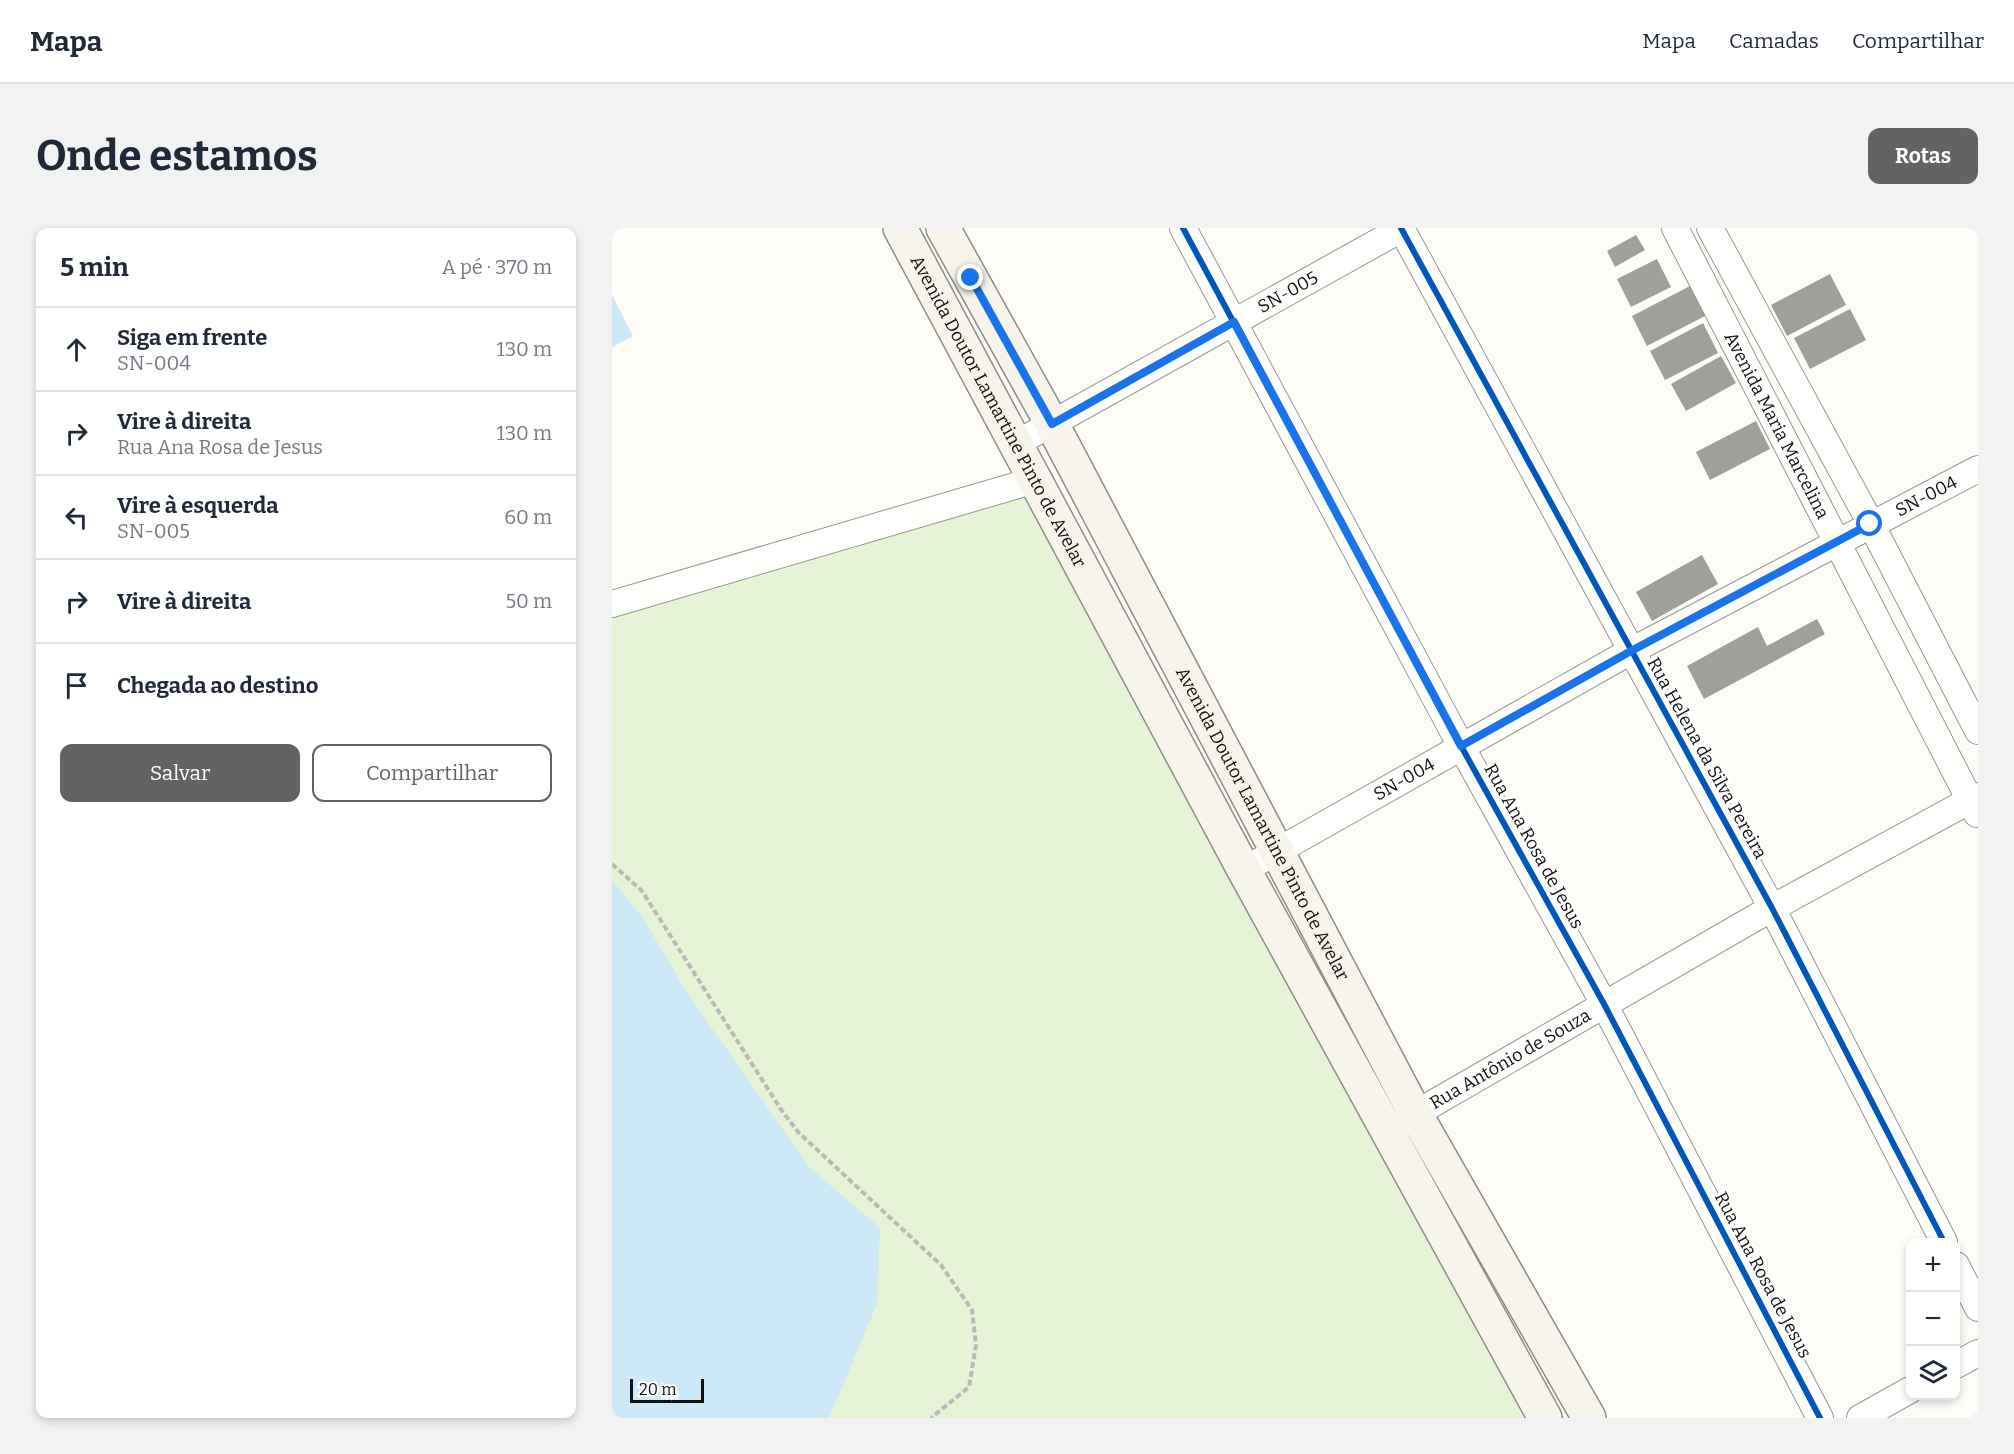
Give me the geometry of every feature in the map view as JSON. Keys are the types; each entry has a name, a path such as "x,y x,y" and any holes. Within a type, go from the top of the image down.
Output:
{"main road":[{"name":"Avenida Doutor Lamartine Pinto de Avelar","path":"900,228 1244,870 1545,1418"},
{"name":"Avenida Doutor Lamartine Pinto de Avelar","path":"943,228 1052,424 1416,1114 1589,1418"}],"street":[{"name":"Rua Ana Rosa de Jesus","path":"1183,228 1461,746 1604,1004 1820,1418"},
{"name":"SN-005","path":"1017,443 1402,228"},
{"name":"Rua Helena da Silva Pereira","path":"1402,228 1772,908 1942,1238"},
{"name":"Avenida Maria Marcelina","path":"1675,228 1975,804"},
{"name":"Avenida Maria Marcelina","path":"1710,228 1978,730"},
{"name":"SN-004","path":"1244,870 1631,651 1978,469"},
{"path":"612,604 1035,480"},
{"name":"Rua Antônio de Souza","path":"1387,1129 1772,908 1975,804"},
{"path":"1960,1273 1978,1308"},
{"path":"1960,1363 1978,1353"},
{"path":"1860,1418 1906,1393"}],"path":[{"path":"612,864 642,891 780,1108 798,1132 941,1265 972,1310 976,1345 969,1387 931,1418"}],"green space":[{"path":"1040,490 1545,1418 612,1418 612,611"}],"water":[{"path":"612,295 633,336 612,347"},
{"path":"612,880 643,918 688,994 809,1167 880,1228 877,1304 829,1418 612,1418"}],"building":[{"path":"1636,235 1645,250 1615,267 1607,251"},
{"path":"1657,259 1671,287 1631,307 1617,279"},
{"path":"1830,274 1846,305 1787,336 1771,305"},
{"path":"1690,286 1705,316 1647,346 1632,316"},
{"path":"1850,309 1866,340 1810,369 1794,338"},
{"path":"1703,323 1718,353 1665,380 1650,351"},
{"path":"1721,356 1736,383 1686,411 1671,384"},
{"path":"1756,421 1770,449 1710,480 1696,452"},
{"path":"1702,555 1718,584 1652,621 1636,592"},
{"path":"1817,619 1825,634 1704,699 1687,666 1758,627 1767,646"}],"cycle path":[{"path":"1183,228 1461,746 1604,1004 1820,1418"},
{"path":"1401,228 1772,908 1942,1238"}],"route":[{"path":"971,278 1052,424 1234,322 1461,746 1631,651 1870,524"}]}
